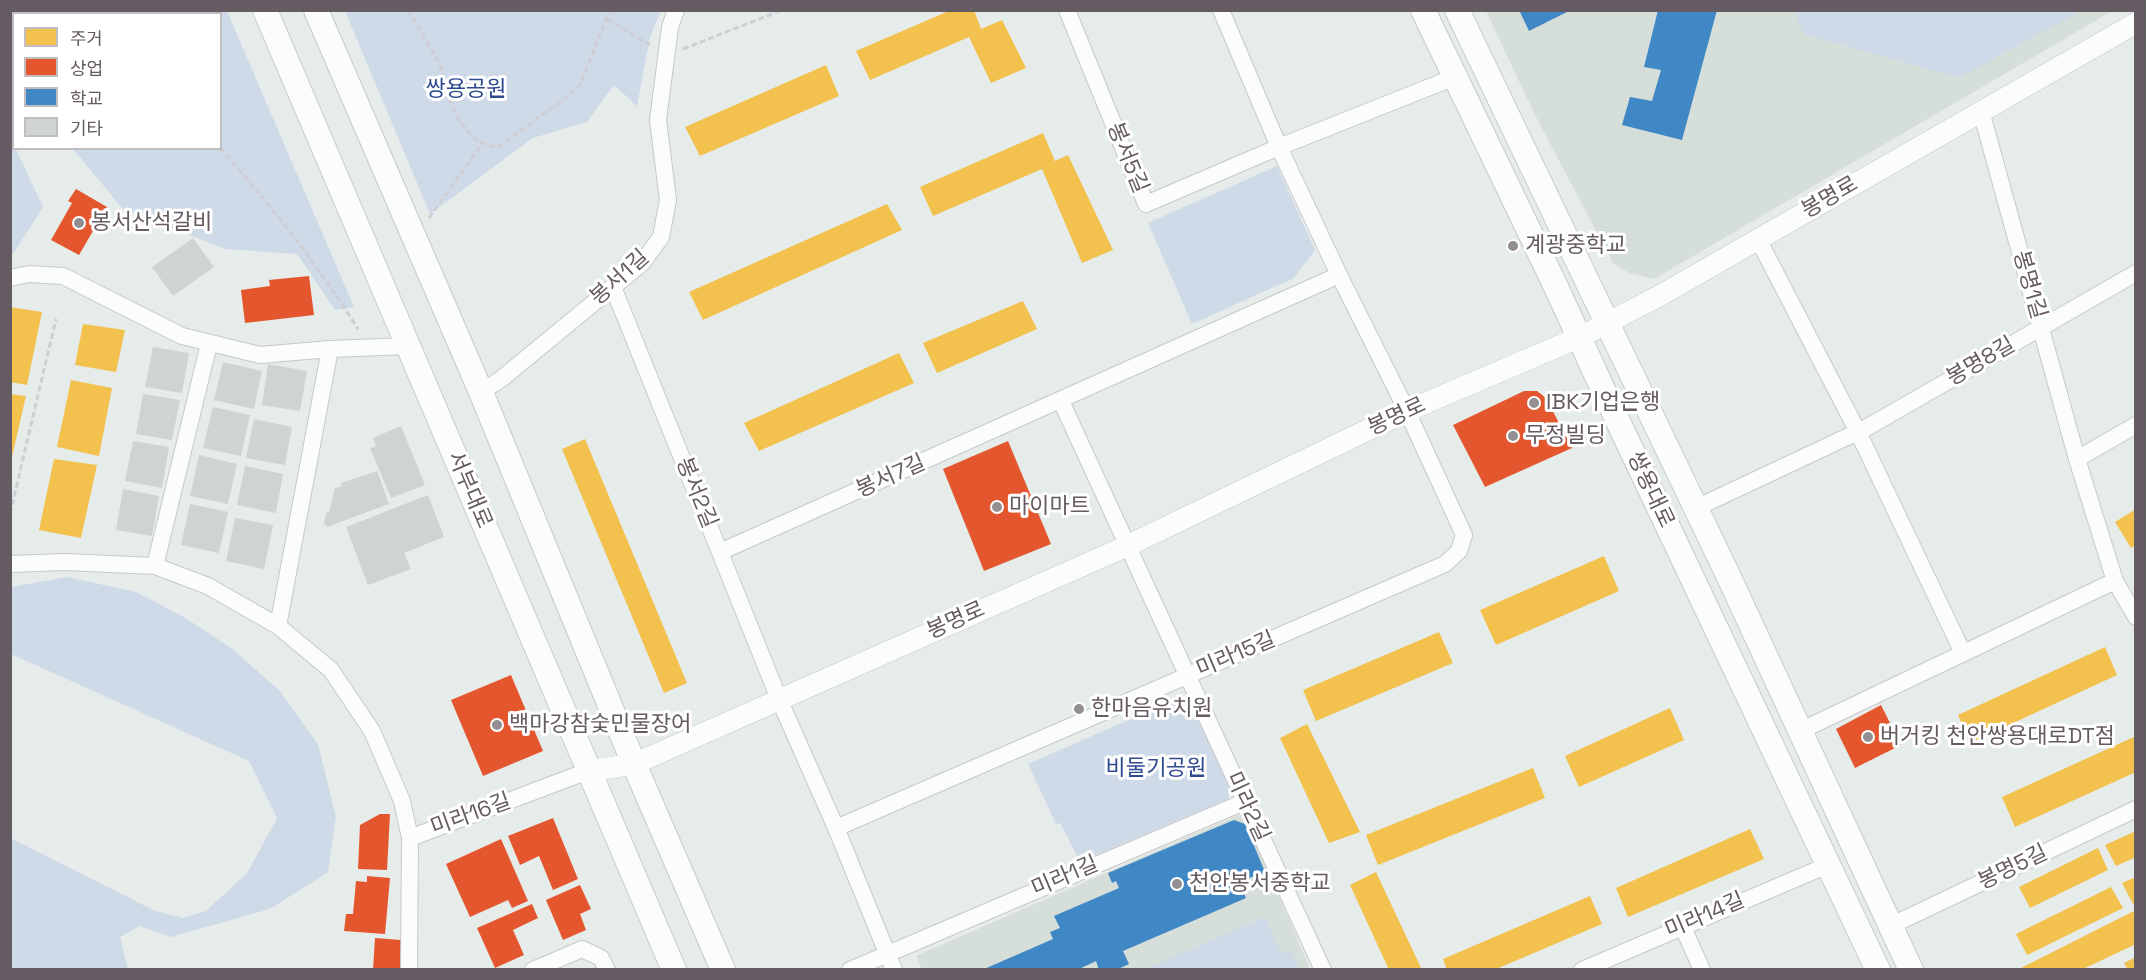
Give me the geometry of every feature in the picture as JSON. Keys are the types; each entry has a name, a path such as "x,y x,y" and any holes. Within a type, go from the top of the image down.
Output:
{"main road":[{"name":"서부대로","path":"265,10 674,969"},
{"path":"315,10 481,392 634,764 723,969"},
{"name":"쌍용대로","path":"1423,10 1878,969"},
{"name":"쌍용대로","path":"1457,10 1696,508 1911,969"}],"street":[{"name":"봉서1길","path":"481,392 500,380 642,263 661,237 668,200 658,120 669,27 676,10"},
{"name":"봉서5길","path":"1067,10 1146,204 1278,147 1455,77"},
{"path":"1221,10 1278,147 1339,276 1407,411"},
{"name":"봉명로","path":"588,771 634,764 1126,546 1407,411 1607,324 2136,23"},
{"name":"봉명1길","path":"1981,111 2077,459 2115,581 2136,617"},
{"path":"1758,239 1858,432 1963,653"},
{"name":"봉명8길","path":"1696,508 1858,432 2136,273"},
{"path":"10,278 29,274 63,276 182,336 260,355 409,346"},
{"name":"봉서7길","path":"720,552 1339,276"},
{"name":"봉서2길","path":"613,287 779,699"},
{"path":"155,566 209,344"},
{"path":"278,626 330,349"},
{"path":"1061,401 1126,546"},
{"name":"미라15길","path":"837,828 1445,564 1459,551 1464,535 1407,411"},
{"path":"2077,459 2136,425"},
{"name":"미라2길","path":"1126,546 1323,969"},
{"path":"10,564 65,562 155,566 208,586 278,626 331,670 372,731 402,801 410,838"},
{"path":"1800,731 2115,581"},
{"path":"779,699 837,828 894,969"},
{"name":"미라16길","path":"409,969 410,838 588,771"},
{"name":"미라1길","path":"850,969 1244,802"},
{"name":"봉명5길","path":"1890,926 2136,809"},
{"name":"미라14길","path":"1582,969 1828,865"},
{"path":"1682,925 1702,969"},
{"path":"533,969 582,949 602,958 607,969"}],"path":[{"path":"408,10 437,59 443,72 447,91 465,128 482,144 498,147 580,85 610,10"},
{"path":"700,43 782,10"},
{"path":"606,19 666,55"},
{"path":"427,220 482,144"},
{"path":"222,150 266,198 328,282 358,329"},
{"path":"10,514 56,318"}],"shaded area":[{"path":"1486,11 2112,11 1654,279 1629,273 1613,263 1534,113"},
{"name":"천안봉서중학교","path":"1243,813 1310,969 922,970 916,956"}],"green space":[{"path":"11,10 227,11 354,307 335,310 297,254 225,249 122,208 74,150 222,150 222,12 12,12 11,134"},
{"path":"1799,10 2081,11 1959,78 1804,34 1797,19"},
{"name":"쌍용공원","path":"345,11 661,11 650,37 637,106 614,85 587,122 533,138 430,214"},
{"path":"10,137 12,150 16,150 43,207 11,255"},
{"path":"1277,166 1315,250 1294,278 1192,324 1148,223"},
{"path":"67,577 136,592 184,617 231,648 279,690 318,744 336,817 328,872 270,909 171,937 140,926 120,937 128,969 11,969 11,838 155,911 183,918 206,911 247,873 277,818 249,761 11,654 11,587"},
{"name":"비둘기공원","path":"1181,697 1193,699 1232,788 1228,799 1080,862 1060,823 1056,824 1028,764"},
{"path":"1265,917 1281,954 1291,950 1299,969 1145,969"}],"building: 주거":[{"path":"951,10 974,10 981,29 1002,20 1026,68 991,83 969,37 870,80 856,51"},
{"path":"826,65 839,96 700,156 685,127"},
{"path":"1043,133 1055,161 1068,155 1113,250 1082,263 1042,169 933,216 920,187"},
{"path":"887,204 902,230 703,320 689,292"},
{"path":"1023,301 1037,329 937,373 923,343"},
{"path":"10,307 42,312 27,385 10,382"},
{"path":"83,324 125,330 116,372 75,365"},
{"path":"899,353 914,383 759,451 744,423"},
{"path":"71,380 112,388 99,456 57,447"},
{"path":"10,394 26,396 11,461 10,461"},
{"path":"585,439 687,683 664,693 562,449"},
{"path":"54,459 97,465 81,538 39,530"},
{"path":"2136,509 2136,545 2131,548 2115,522"},
{"path":"1604,556 1619,591 1496,645 1480,610"},
{"path":"1439,632 1453,663 1316,721 1303,690"},
{"path":"2105,647 2117,675 1970,743 1958,715"},
{"path":"1670,708 1684,740 1579,787 1565,756"},
{"path":"1307,724 1360,832 1329,843 1280,738"},
{"path":"2136,736 2136,772 2015,827 2002,797"},
{"path":"1533,768 1545,798 1378,865 1366,835"},
{"path":"1750,829 1764,859 1628,917 1616,888"},
{"path":"2136,831 2136,857 2116,866 2105,845"},
{"path":"2098,848 2108,870 2030,908 2019,887"},
{"path":"1376,872 1422,970 1389,970 1350,885"},
{"path":"2136,877 2136,903 2133,904 2122,883"},
{"path":"2111,887 2123,908 2027,955 2016,934"},
{"path":"1590,896 1602,924 1494,970 1447,970 1443,959"},
{"path":"2134,911 2136,944 2081,970 2017,970"},
{"path":"2136,957 2136,970 2128,970 2124,963"}],"building: 상업":[{"name":"봉서산석갈비","path":"76,189 107,207 79,255 51,240 72,203 68,201"},
{"path":"309,276 314,315 245,323 241,290 270,286 269,280"},
{"name":"무정빌딩","path":"1524,391 1537,391 1546,398 1572,448 1485,487 1453,425"},
{"name":"마이마트","path":"1008,441 1051,544 984,571 943,469"},
{"name":"백마강참숯민물장어","path":"511,675 543,751 483,776 451,700"},
{"name":"버거킹 천안쌍용대로DT점","path":"1881,705 1901,745 1855,768 1836,729"},
{"path":"380,814 390,814 387,870 358,869 360,825"},
{"path":"553,818 578,879 553,890 539,856 520,865 508,836"},
{"path":"501,839 528,901 512,908 508,900 470,917 446,864"},
{"path":"367,876 390,878 385,934 344,931 346,914 353,914 356,881 367,882"},
{"path":"580,885 591,909 580,914 586,930 563,940 546,900"},
{"path":"532,904 538,918 513,930 524,955 495,968 477,928"},
{"path":"375,938 401,940 400,970 373,970"}],"building: 학교":[{"path":"1519,10 1571,10 1529,31"},
{"path":"1658,10 1717,10 1682,140 1622,125 1630,97 1652,101 1661,70 1644,67"},
{"path":"1234,820 1245,824 1265,872 1239,882 1246,898 1123,951 1129,964 1116,970 1099,970 1096,961 1077,970 982,970 1053,939 1050,932 1060,928 1054,916 1119,888 1116,881 1112,883 1108,873"}],"building: 기타":[{"path":"193,238 214,267 173,296 152,267"},
{"path":"153,347 189,353 182,393 145,387"},
{"path":"223,362 262,371 254,409 214,400"},
{"path":"268,364 307,371 300,411 262,405"},
{"path":"143,394 180,400 172,440 136,434"},
{"path":"213,407 250,415 241,456 203,448"},
{"path":"254,419 292,427 285,465 246,458"},
{"path":"401,426 425,485 391,498 370,448 376,446 373,438"},
{"path":"133,441 169,447 162,488 125,481"},
{"path":"199,455 237,464 228,504 190,496"},
{"path":"245,466 283,474 276,513 237,505"},
{"path":"377,471 389,504 327,527 324,523 326,513 329,512 335,488 342,486 341,483"},
{"path":"123,489 159,496 152,536 116,530"},
{"path":"428,495 444,537 404,553 411,569 368,585 346,527"},
{"path":"190,504 228,512 219,553 181,545"},
{"path":"235,518 273,525 264,569 226,561"}],"place":[{"name":"봉서산석갈비","path":"79,223"},
{"name":"계광중학교","path":"1513,246"},
{"name":"IBK기업은행","path":"1534,403"},
{"name":"무정빌딩","path":"1513,436"},
{"name":"마이마트","path":"997,507"},
{"name":"한마음유치원","path":"1079,709"},
{"name":"백마강참숯민물장어","path":"497,725"},
{"name":"버거킹 천안쌍용대로DT점","path":"1868,737"},
{"name":"천안봉서중학교","path":"1177,884"}]}
